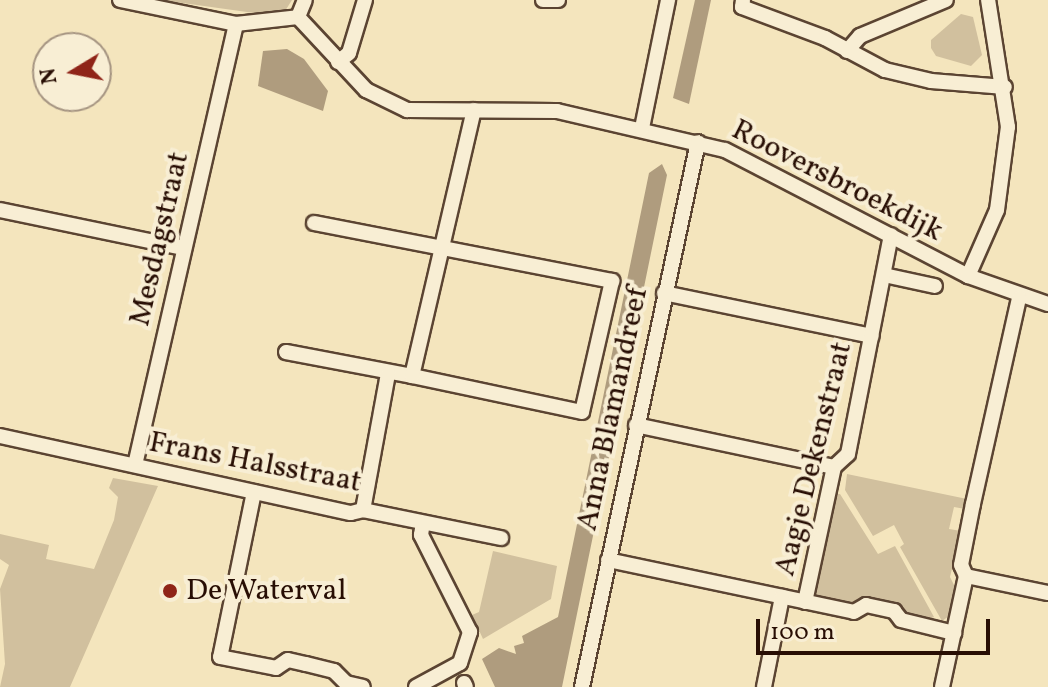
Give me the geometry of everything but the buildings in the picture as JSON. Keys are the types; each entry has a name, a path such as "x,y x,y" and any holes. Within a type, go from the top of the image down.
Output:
{"street":[{"path":"120,0 236,24 298,17 305,0"},
{"path":"338,62 349,53 365,0"},
{"path":"543,0 558,0"},
{"path":"642,128 668,0"},
{"path":"847,51 860,36 946,0"},
{"path":"968,276 997,210 1008,127 1005,87 988,0"},
{"path":"742,4 847,51 921,79 1005,87"},
{"name":"Rooversbroekdijk","path":"298,17 366,90 407,110 557,111 698,142 753,162 968,276 1019,298 1048,304"},
{"name":"Mesdagstraat","path":"135,465 236,24"},
{"path":"412,376 474,110"},
{"name":"Anna Blamandreef","path":"582,687 698,142"},
{"path":"0,210 184,248"},
{"path":"286,352 582,412 612,281 314,223"},
{"name":"Aagje Dekenstraat","path":"805,602 834,467 848,454 891,235"},
{"path":"884,275 935,286"},
{"path":"664,293 872,336"},
{"path":"942,687 966,576 961,565 1019,298"},
{"path":"363,510 388,374"},
{"path":"636,425 834,467"},
{"name":"Frans Halsstraat","path":"0,436 351,513 363,510 501,538"},
{"path":"254,492 220,657 276,668 288,660 334,671 346,683 363,687"},
{"path":"416,687 455,666 470,632 421,535 423,523"},
{"path":"608,560 854,612 866,605 894,611 901,620 954,633"},
{"path":"966,576 1048,593"},
{"name":"Aagje Dekenstraat","path":"764,687 782,597"}],"shaded area":[{"path":"161,0 292,0 285,11 268,15"},
{"path":"695,0 711,0 689,104 673,98"},
{"path":"961,14 973,17 982,55 971,66 936,56 931,48 931,40"},
{"path":"287,49 304,59 328,91 323,111 258,86 263,51"},
{"path":"662,164 667,175 562,687 495,687 482,659 499,648 516,654 514,646 524,643 522,636 558,617 649,173"},
{"path":"847,474 967,499 965,509 954,507 949,529 961,531 950,577 957,591 952,614 942,621 900,547 904,544 894,525 873,536 845,490"},
{"path":"113,478 158,486 70,687 0,687 5,664 0,589 9,565 0,559 0,534 49,545 46,559 94,569 114,520 118,497 109,488"},
{"path":"840,494 878,554 895,546 934,617 927,620 808,595 830,495"},
{"path":"493,551 557,566 551,599 483,639 472,615 479,612"}],"place":[{"name":"De Waterval","path":"170,591"}]}
